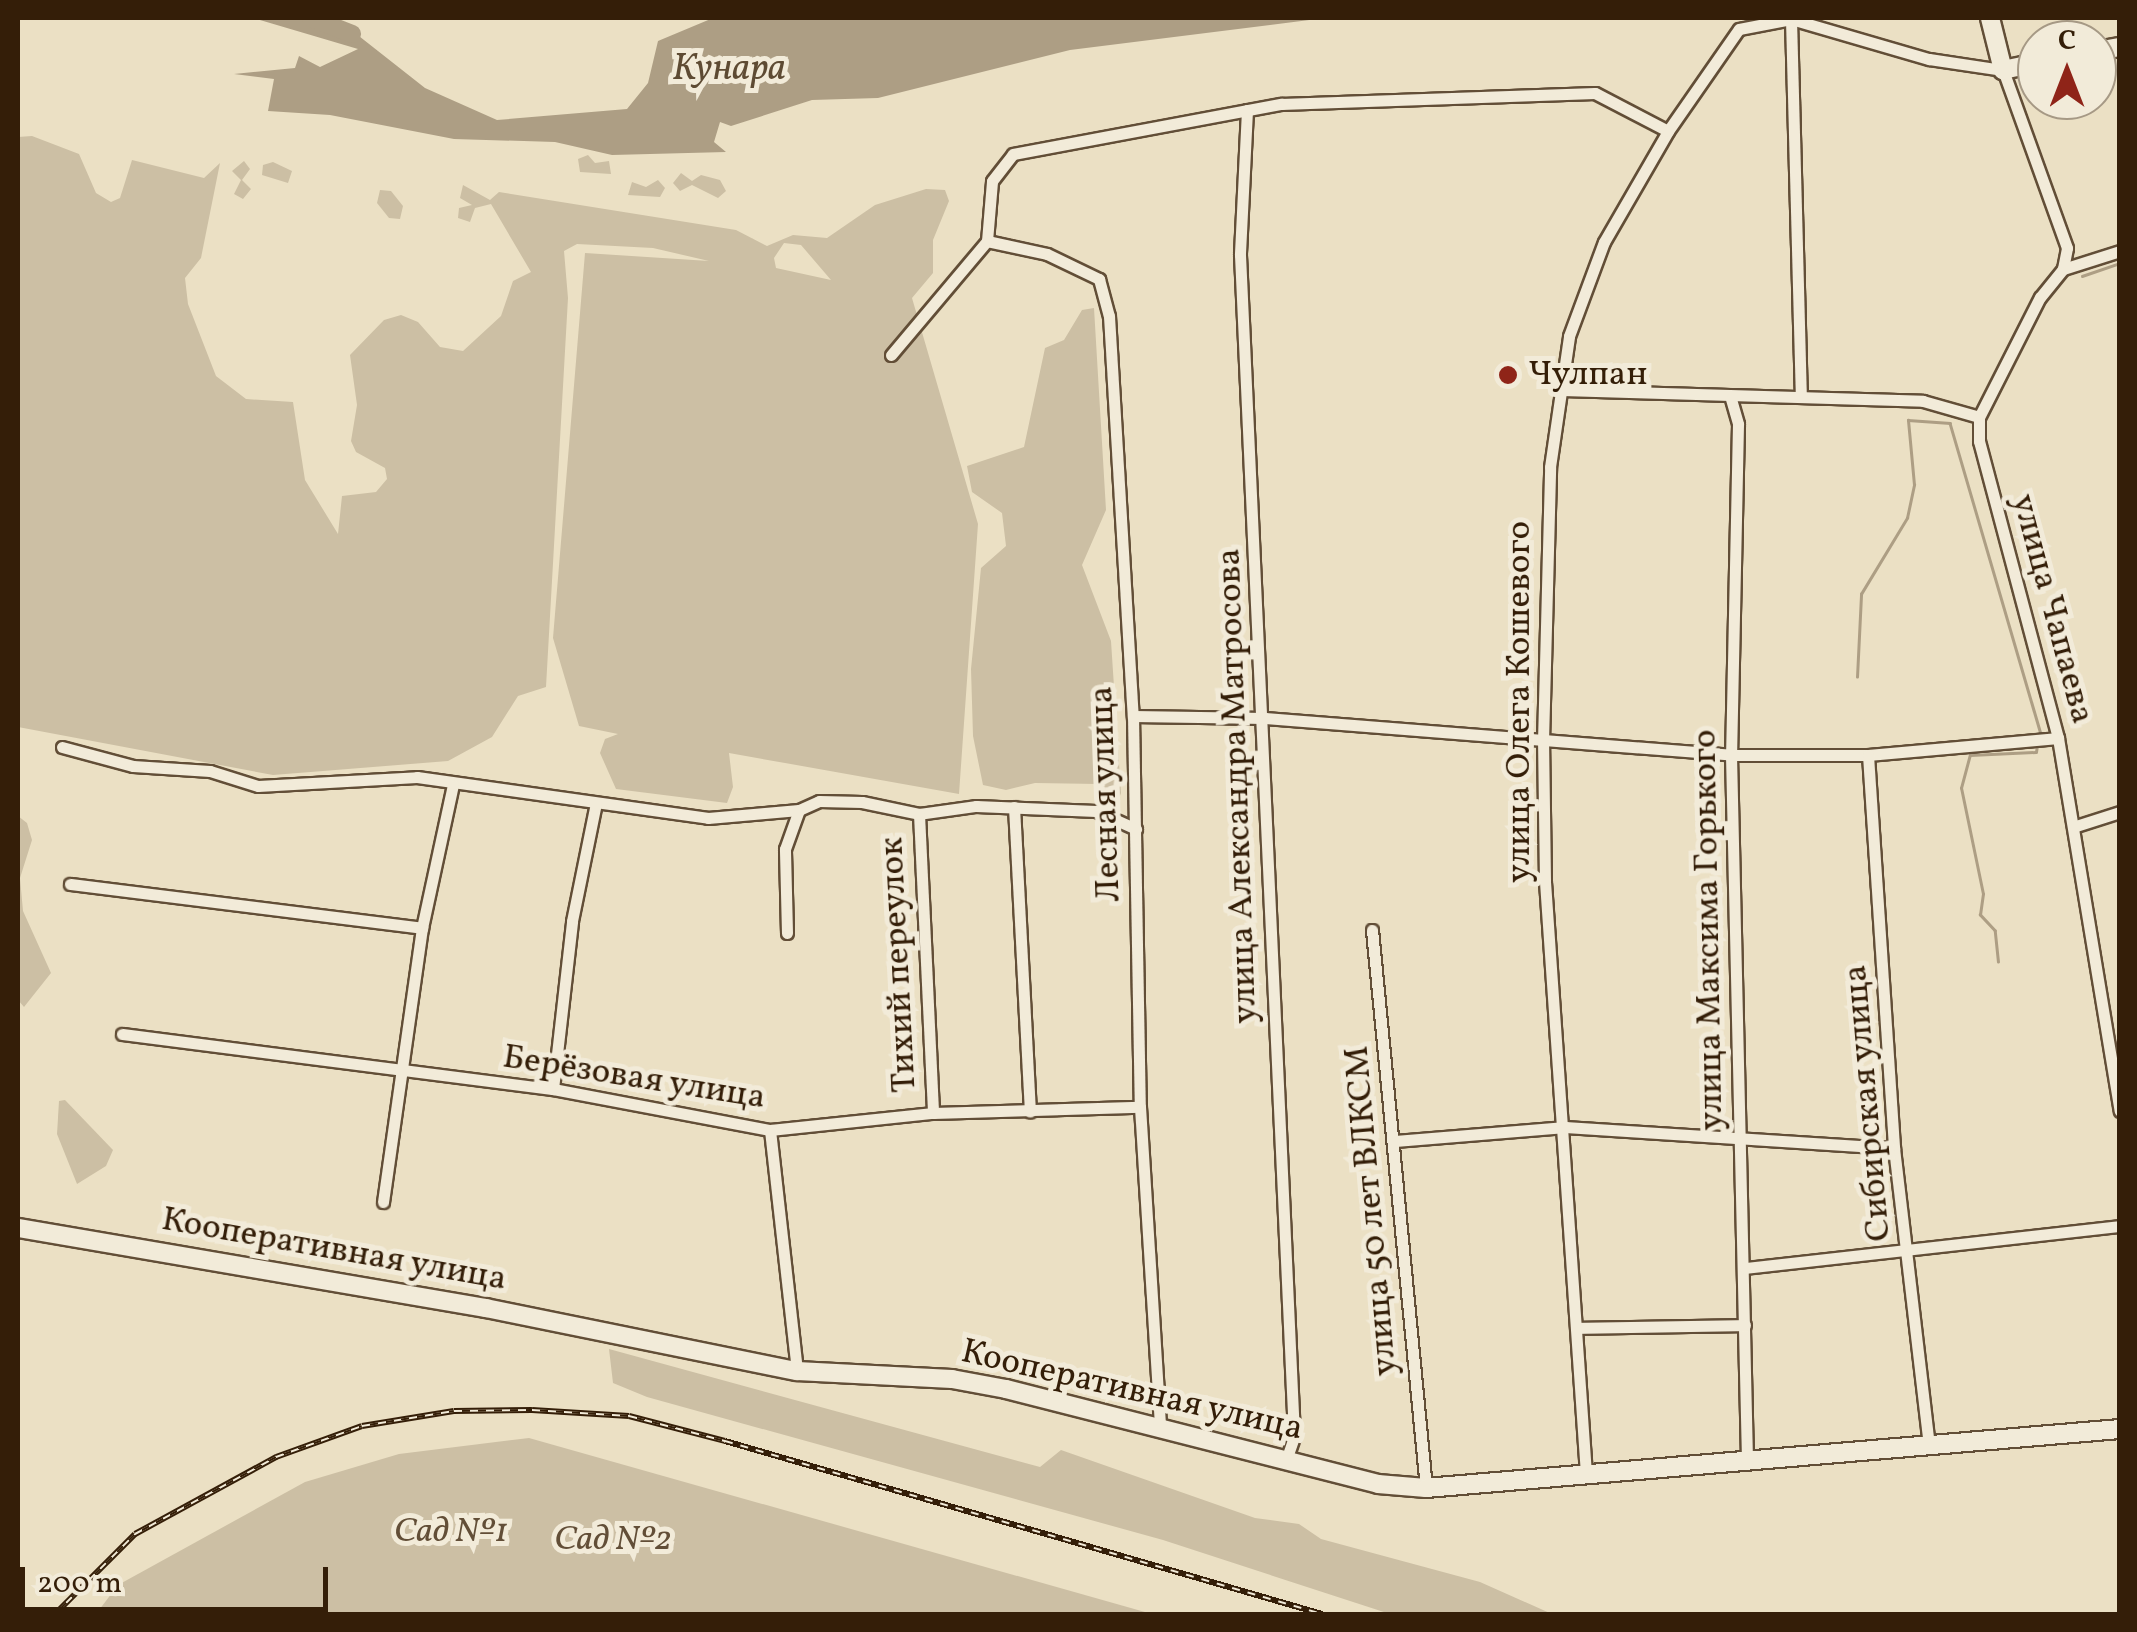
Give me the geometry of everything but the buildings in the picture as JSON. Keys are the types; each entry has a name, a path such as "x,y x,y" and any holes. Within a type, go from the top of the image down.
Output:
{"main road":[{"path":"1990,18 2003,70 2017,67"},
{"name":"Кооперативная улица","path":"18,1228 486,1308 797,1371 952,1379 1378,1484 1426,1488 2120,1429"}],"street":[{"path":"1562,390 1731,400 1801,397 1923,401 1979,418 2040,297 2064,269 2067,248 2003,70 1929,59 1791,20 1801,397"},
{"name":"улица Олега Кошевого","path":"1586,1474 1566,1127 1545,881 1543,741 1550,468 1569,336 1604,242 1668,131 1740,28 1791,20"},
{"path":"890,354 987,240 992,182 1013,154 1247,110 1594,93 1668,131"},
{"name":"улица Александра Матросова","path":"1247,110 1240,255 1265,718 1294,1437 1286,1460"},
{"name":"Лесная улица","path":"987,240 1047,254 1098,280 1109,316 1132,716 1140,1108 1160,1428"},
{"path":"2064,269 2120,252"},
{"name":"улица Максима Горького","path":"1731,400 1738,424 1731,755 1748,1460"},
{"name":"улица Чапаева","path":"1979,418 1979,441 2058,738 2076,826 2120,1111"},
{"path":"1132,716 1265,718 1731,755 1868,755 2058,738"},
{"path":"62,748 133,766 210,771 258,786 313,787 353,777 453,784 708,818 800,810 819,801 862,802 919,814 1014,807 1096,812 1136,829"},
{"name":"Сибирская улица","path":"1868,755 1894,1148 1929,1445"},
{"path":"382,1202 422,928 453,784"},
{"path":"553,1088 572,921 596,804"},
{"path":"1014,807 1030,1112"},
{"path":"787,932 785,849 800,810"},
{"path":"2076,826 2120,812"},
{"name":"Тихий переулок","path":"919,814 933,1113"},
{"path":"70,884 422,928"},
{"name":"улица 50 лет ВЛКСМ","path":"1372,930 1426,1488"},
{"name":"Берёзовая улица","path":"122,1034 553,1088 770,1130 933,1113 1140,1108"},
{"path":"1395,1141 1566,1127 1894,1148"},
{"path":"770,1130 797,1371"},
{"path":"1745,1268 1907,1253 2120,1226"},
{"path":"1576,1328 1745,1324"}],"green space":[{"path":"32,136 79,154 96,193 111,202 120,198 132,160 204,178 220,163 201,258 185,278 188,304 216,376 246,399 293,402 305,480 338,534 342,496 376,492 387,479 385,468 356,452 351,441 357,405 350,355 384,320 401,315 418,322 440,347 463,351 501,316 513,281 531,272 491,204 475,208 470,222 458,218 459,208 472,205 460,198 463,185 490,200 499,192 736,230 767,246 793,235 827,238 875,205 926,189 945,190 949,201 933,240 933,273 912,298 978,524 959,794 729,753 733,787 727,803 616,789 600,753 605,739 618,734 579,726 553,638 585,253 709,261 653,248 577,244 564,251 568,298 546,687 518,696 492,737 448,761 273,775 18,727 18,137","holes":["784,243 801,245 831,280 776,268 774,258"]},
{"path":"588,155 595,163 609,161 611,174 580,172 578,159"},
{"path":"244,161 250,169 242,180 251,189 243,199 234,194 241,180 232,171"},
{"path":"273,162 292,171 288,183 262,175 263,165"},
{"path":"681,173 692,181 701,175 720,180 726,191 718,198 692,185 680,191 673,183"},
{"path":"658,180 665,188 660,197 628,195 632,182 646,187"},
{"path":"380,190 391,191 403,206 400,219 389,218 377,203"},
{"path":"1094,308 1106,510 1082,565 1111,641 1121,793 1114,812 1098,784 1035,783 1006,790 983,785 973,736 971,669 981,568 1006,546 1002,513 972,492 967,466 1024,447 1045,348 1064,340 1082,310"},
{"path":"18,816 27,823 32,840 20,878 23,911 51,973 24,1007 18,1000"},
{"path":"65,1100 113,1150 106,1166 77,1184 57,1134 59,1101"},
{"path":"609,1349 1040,1467 1061,1450 1255,1518 1299,1524 1321,1539 1480,1582 1552,1614 1390,1614 1163,1540 647,1397 613,1383"},
{"path":"529,1438 1152,1614 96,1614 118,1585 305,1482 399,1454"}],"water":[{"name":"Кунара","path":"253,18 307,18 350,29 425,88 497,120 627,109 648,83 658,41 713,18 1325,18 1070,50 878,98 812,100 731,126 720,122 714,142 726,152 612,155 555,142 454,139 330,115 268,111 274,79 234,74 295,68 299,56 320,67 358,49"}],"waterway":[{"name":"Кунара","path":"311,18 352,34"},
{"path":"2082,276 2120,263"},
{"path":"1857,677 1861,594 1907,518 1914,485 1908,420 1950,423 2041,734"},
{"path":"1998,962 1995,931 1980,915 1983,894 1961,788 1970,755 2036,752 2037,746"}],"railway":[{"path":"55,1614 135,1534 276,1457 362,1426 454,1411 532,1410 629,1416 1322,1614"}],"place":[{"name":"Чулпан","path":"1508,375"}],"park label":[{"name":"Сад №1","path":"451,1532"},
{"name":"Сад №2","path":"613,1540"}]}
